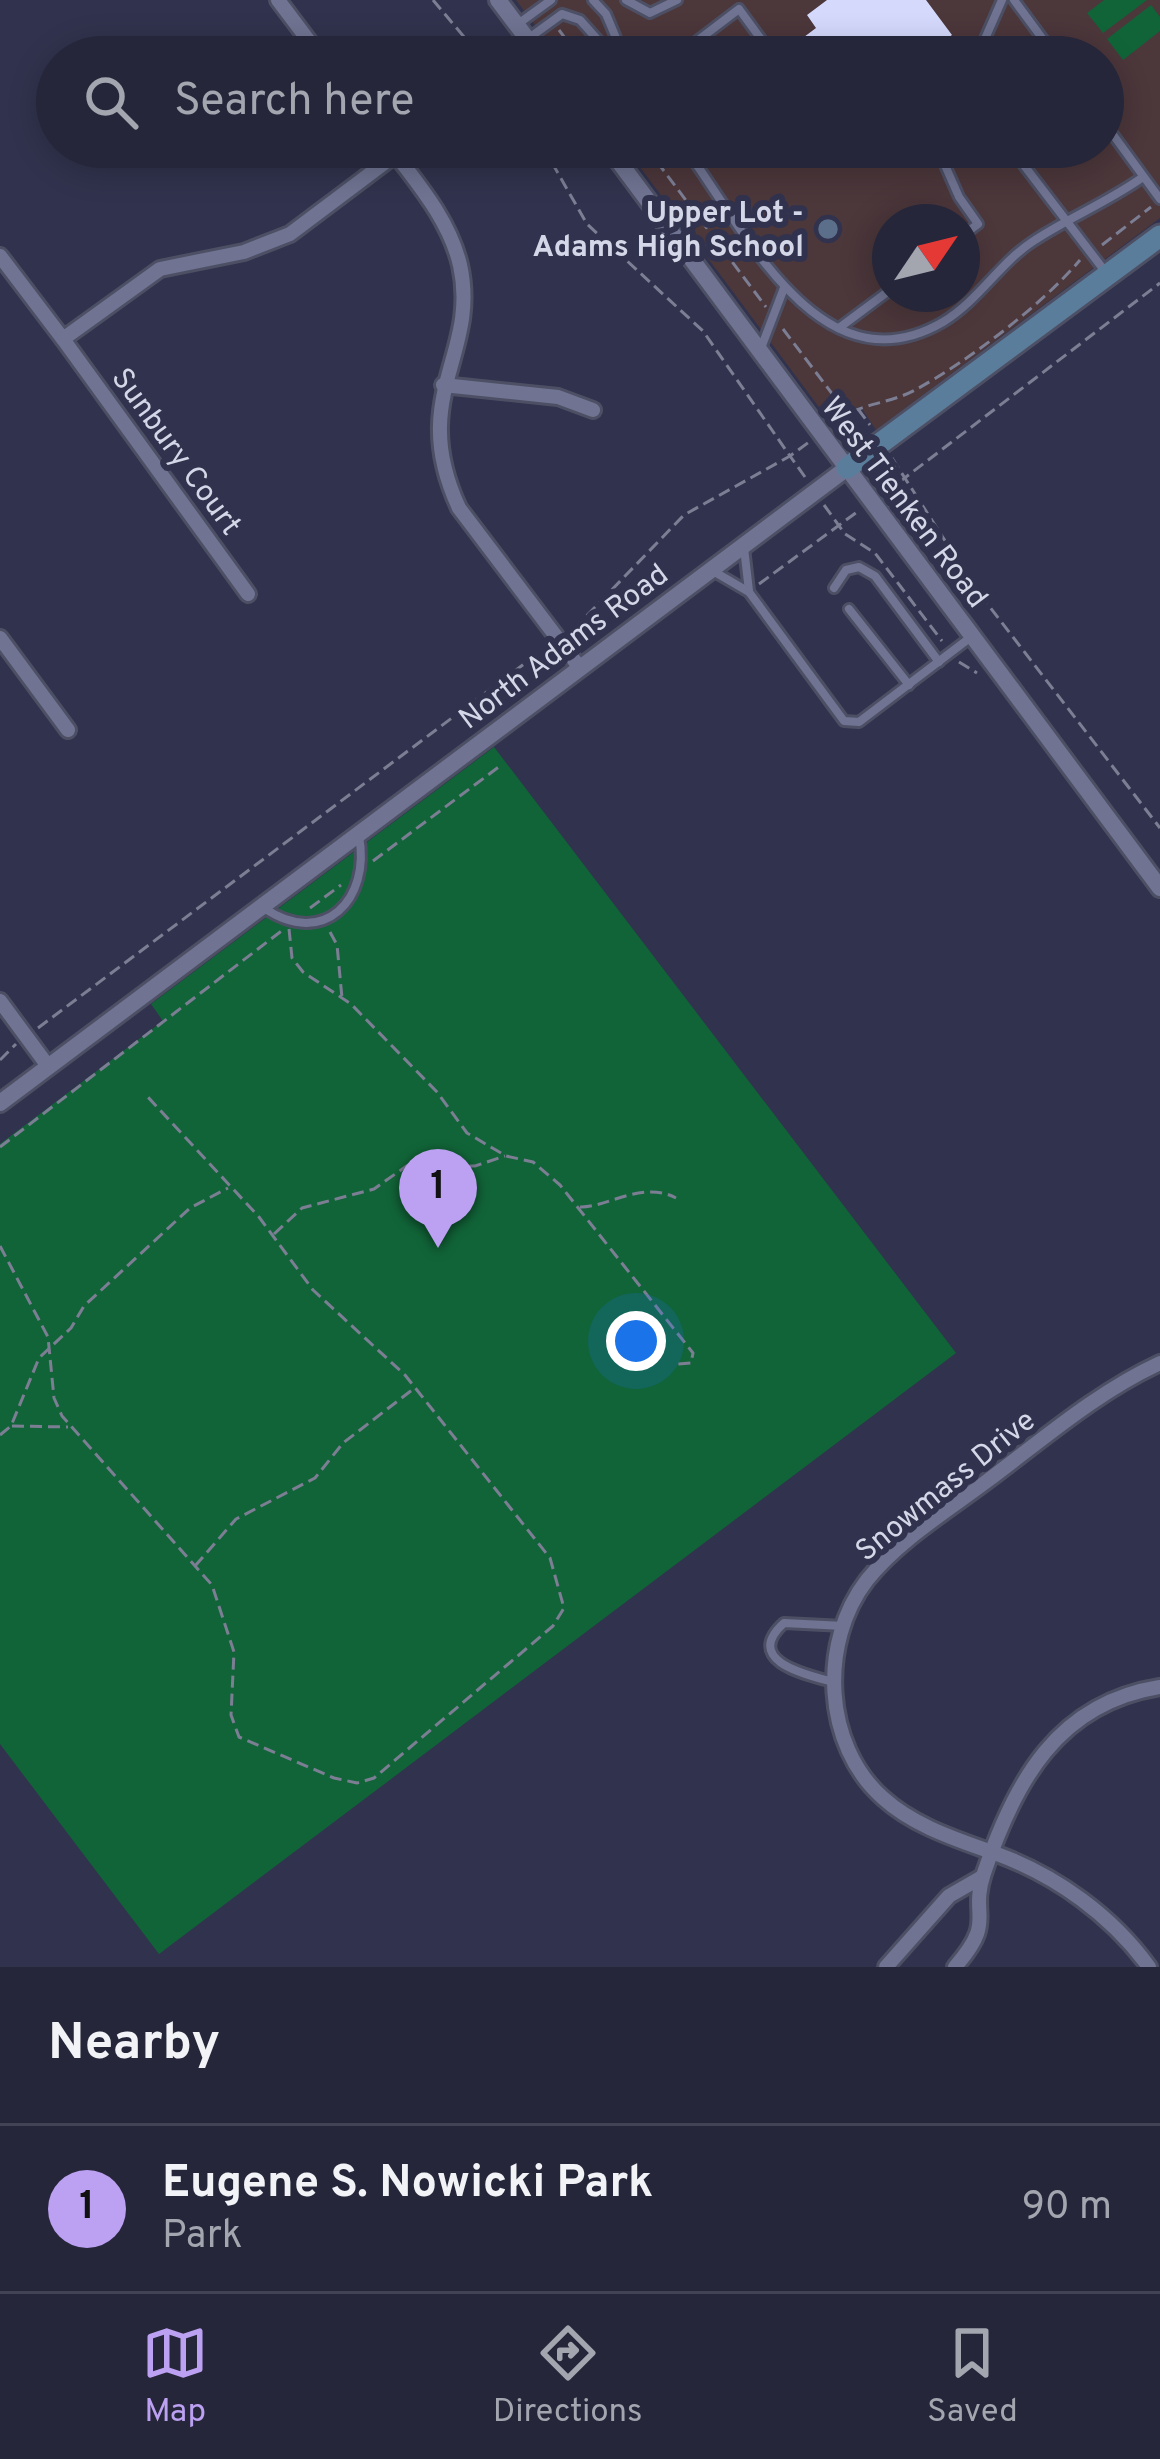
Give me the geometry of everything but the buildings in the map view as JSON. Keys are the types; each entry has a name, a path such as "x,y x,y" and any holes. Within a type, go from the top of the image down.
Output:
{"main road":[{"name":"North Adams Road","path":"847,468 1160,236"}],"street":[{"path":"278,0 305,36"},
{"path":"498,0 525,36"},
{"path":"63,339 160,269 244,252 290,234 372,168"},
{"path":"406,168 434,205 460,266 460,321 436,425 446,479 459,508 580,668"},
{"name":"West Tienken Road","path":"624,168 1160,888"},
{"name":"Sunbury Court","path":"0,256 248,594"},
{"path":"442,385 559,397 593,410"},
{"name":"North Adams Road","path":"0,1102 847,468"},
{"path":"0,638 68,730"},
{"path":"0,1001 48,1066"},
{"name":"Snowmass Drive","path":"1149,1967 1081,1899 994,1852 955,1840 882,1798 838,1721 833,1682 845,1626 868,1579 894,1553 1090,1404 1160,1363"},
{"path":"955,1967 981,1933 982,1877 1022,1791 1060,1730 1095,1704 1156,1688 1160,1672"},
{"path":"886,1967 949,1896 982,1877"}],"lane":[{"path":"522,32 550,0"},
{"path":"593,0 606,14 615,36"},
{"path":"626,0 650,13 676,0"},
{"path":"986,36 1002,0"},
{"path":"1014,0 1041,36"},
{"path":"704,36 739,9 759,36"},
{"path":"522,32 562,14 580,20 594,36"},
{"path":"1124,151 1160,199"},
{"path":"699,168 784,288 838,329 880,338 929,329 958,311 1033,241 1143,177"},
{"path":"946,168 964,204"},
{"path":"1026,168 1107,274"},
{"path":"760,352 784,288"},
{"path":"838,329 872,304"},
{"path":"744,548 749,592"},
{"path":"833,588 846,570 859,567 875,576 939,662"},
{"path":"712,571 749,592 844,721 860,722 972,637"},
{"path":"849,609 909,685"},
{"path":"263,908 291,923 322,921 347,904 362,869 359,836"},
{"path":"833,1682 785,1670 773,1654 774,1636 784,1623 796,1621 845,1626"}],"path":[{"path":"433,0 463,36"},
{"path":"555,168 587,224 703,331 790,456"},
{"path":"662,168 848,413"},
{"path":"1101,246 1149,210"},
{"path":"839,419 908,394 931,380 1057,286 1082,258"},
{"path":"895,486 1160,283"},
{"path":"0,1060 26,1035 152,947 560,640 684,515 803,446"},
{"path":"908,477 976,589 1160,828"},
{"path":"749,592 851,516"},
{"path":"838,525 875,553 951,652 982,675"},
{"path":"0,1147 500,766"},
{"path":"322,921 337,945 342,998"},
{"path":"291,923 292,958 342,998 421,1074 467,1133 506,1156 543,1168 579,1207 693,1353 691,1363 676,1364"},
{"path":"0,1246 38,1312 48,1345 54,1398 70,1428 212,1585 234,1652 231,1715 239,1737 298,1767 357,1783 395,1762 553,1626 564,1608 550,1558 386,1353 313,1290 273,1235 146,1095"},
{"path":"273,1235 302,1208 374,1189 408,1165 475,1166 506,1156"},
{"path":"0,1435 10,1426 28,1375 48,1345 190,1208 230,1188"},
{"path":"579,1207 592,1207 614,1196 659,1192 676,1198"},
{"path":"194,1568 236,1519 315,1478 343,1443 414,1388"},
{"path":"10,1426 70,1428"}],"shaded area":[{"path":"516,0 1160,0 1160,218 876,430 860,406 833,426 641,168 1124,168 1124,36 543,36"}],"green space":[{"path":"1104,0 1147,0 1103,33 1087,13"},
{"path":"1151,5 1160,17 1160,31 1124,59 1124,36 1111,36"},
{"path":"494,747 956,1353 159,1954 0,1744 0,1144 163,1021 151,1004"}],"place":[{"name":"Upper Lot - Adams High School","path":"828,229"},
{"name":"Eugene S. Nowicki Park","path":"438,1248"}]}
